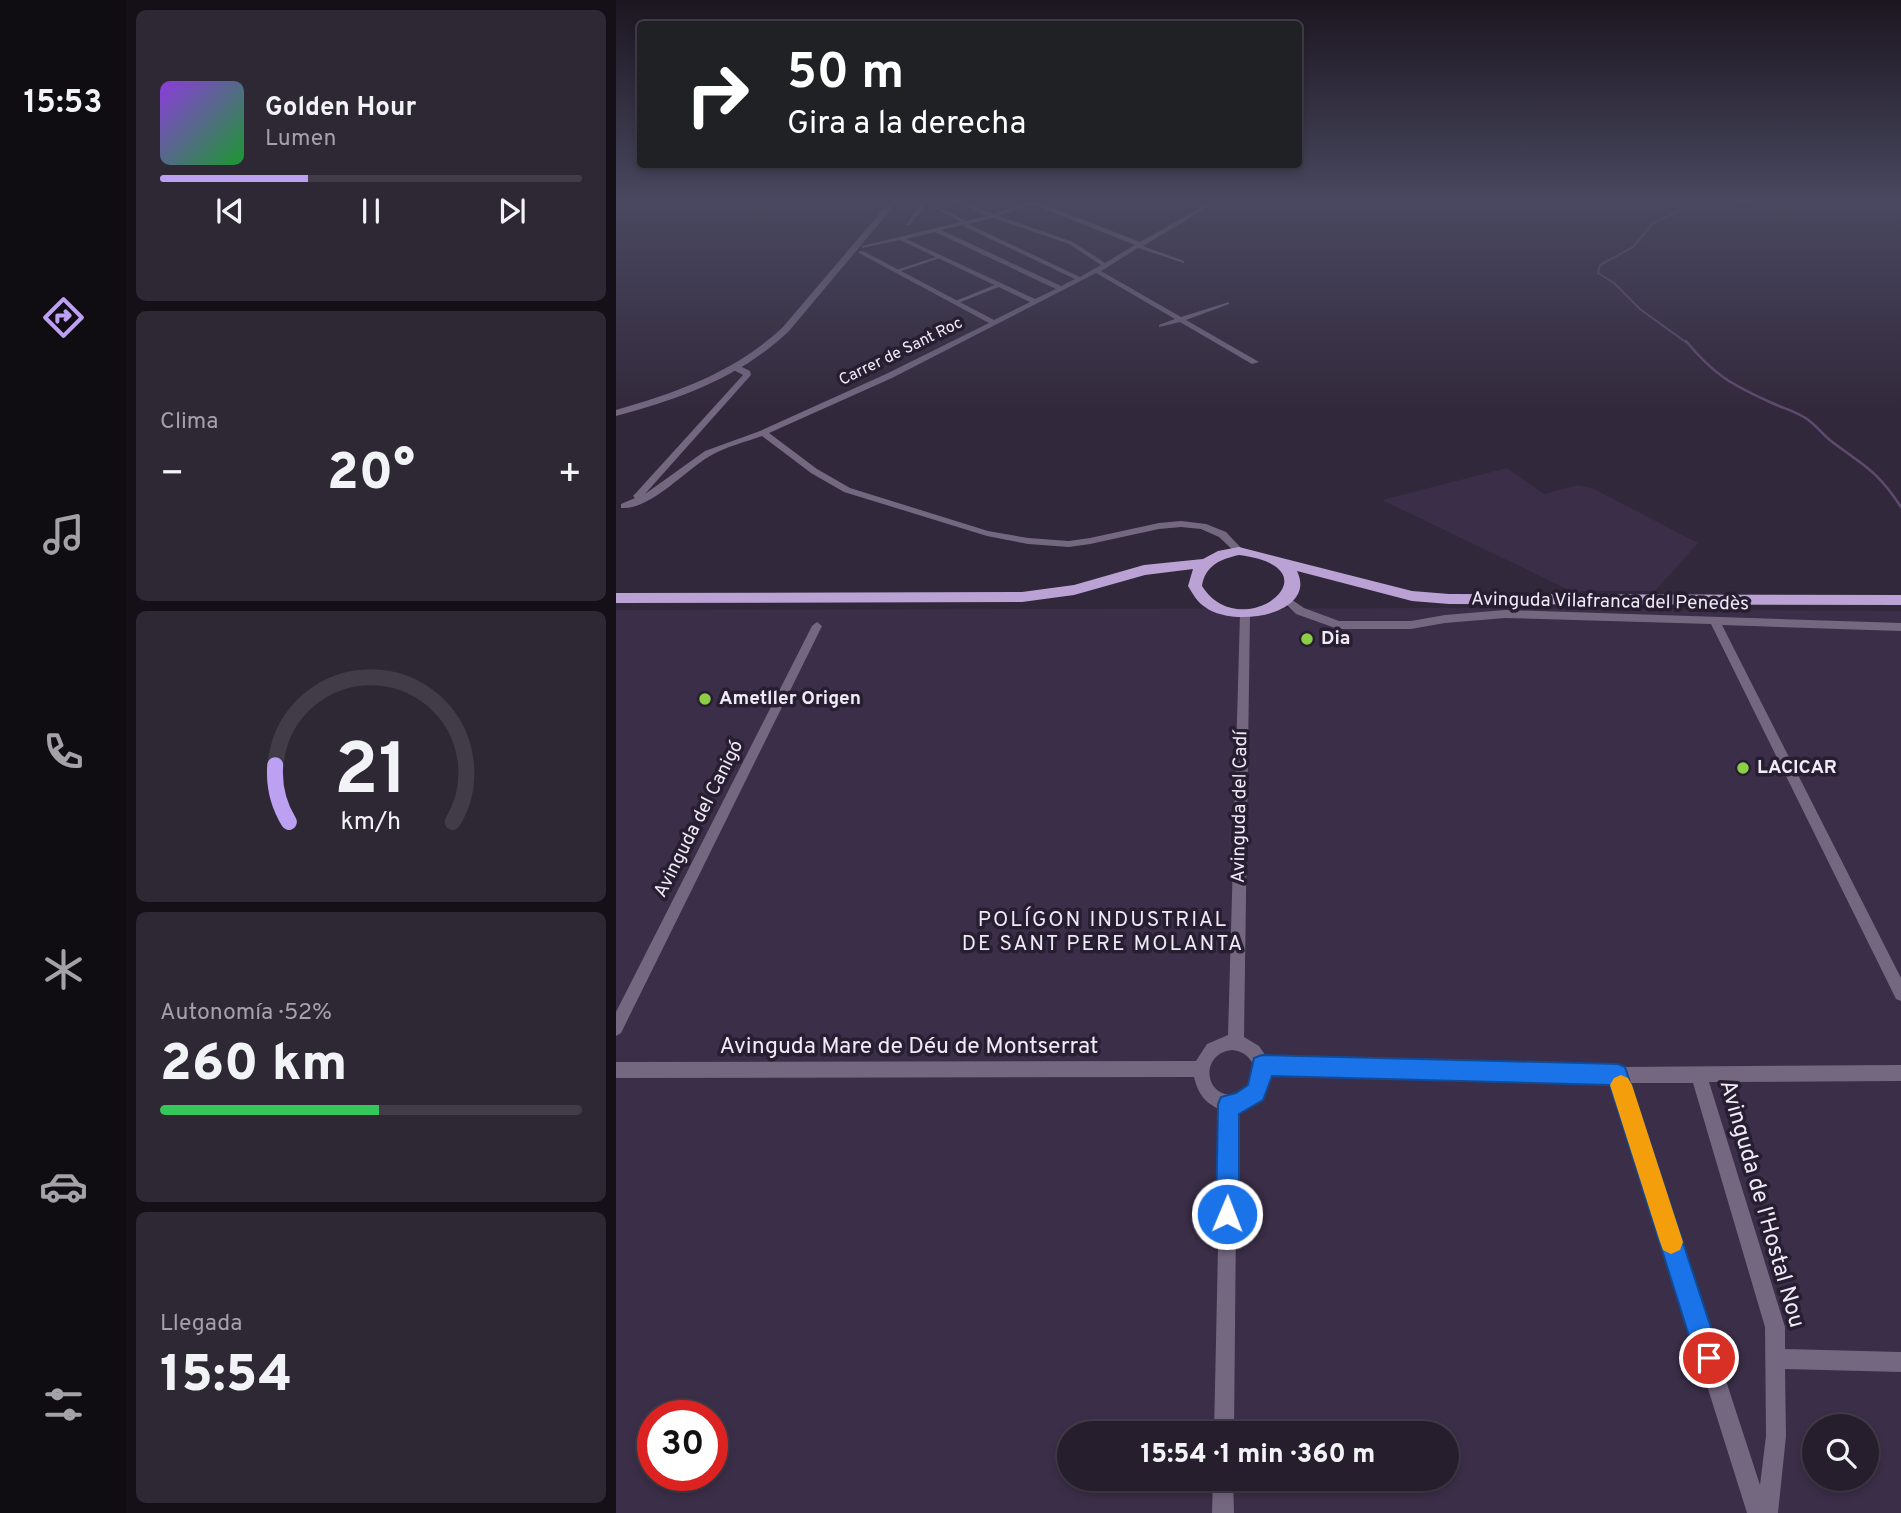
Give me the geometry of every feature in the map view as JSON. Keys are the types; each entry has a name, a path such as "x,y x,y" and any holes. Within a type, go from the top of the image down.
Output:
{"main road":[{"path":"1195,586 1199,570 1206,563 1226,553 1239,551 1269,555 1281,562 1412,596 1448,599 1901,600"},
{"path":"1281,562 1288,570 1288,593"},
{"path":"1116,580 1144,570 1206,563"},
{"path":"616,598 1002,598 1057,593 1164,573 1182,577 1195,586 1199,595 1217,609 1245,614 1275,606 1308,579 1350,579"}],"street":[{"path":"616,412 676,394 735,367 779,337 835,271"},
{"path":"896,271 993,322"},
{"path":"965,271 1033,301"},
{"path":"1022,271 1059,288"},
{"path":"1063,271 1080,279"},
{"name":"Carrer de Sant Roc","path":"735,367 747,375 641,494 624,506 653,494 708,453 763,433 889,376 1094,271"},
{"path":"1096,271 1255,362"},
{"path":"956,302 997,286"},
{"path":"1161,327 1227,303"},
{"path":"763,433 846,490 1012,540 1073,544 1151,527 1186,523 1213,529 1230,539 1239,551"},
{"name":"Avinguda Vilafranca del Penedès","path":"1288,593 1300,611 1338,625 1411,625 1505,614 1901,627"},
{"name":"Avinguda del Cadí","path":"1236,1042 1245,614"},
{"path":"1714,621 1901,994"},
{"name":"Avinguda del Canigó","path":"616,1028 817,626"},
{"path":"1236,1042 1250,1048 1262,1066 1261,1083 1256,1093 1239,1103 1229,1104 1210,1095 1204,1086 1202,1069 1211,1051 1226,1043 1236,1042"},
{"path":"1262,1066 1699,1076 1901,1073"},
{"name":"Avinguda Mare de Déu de Montserrat","path":"616,1070 1202,1069"},
{"path":"1618,1075 1758,1513"},
{"name":"Avinguda de l'Hostal Nou","path":"1699,1076 1775,1327 1776,1436 1767,1513"},
{"path":"1224,1421 1229,1104"},
{"path":"1776,1359 1901,1362"},
{"path":"1223,1491 1223,1513"}],"shaded area":[{"path":"1507,468 1544,494 1578,485 1592,488 1698,543 1655,591 1571,591 1382,500"},
{"path":"1451,608 1901,611 1901,1513 616,1513 616,610"}],"waterway":[{"path":"1599,271 1598,273 1614,283 1640,309 1687,343"},
{"path":"1686,341 1724,378 1810,421 1831,441 1877,476 1901,507"}],"slow traffic":[{"path":"1621,1085 1671,1242"}],"place":[{"name":"Dia","path":"1307,639"},
{"name":"Ametller Origen","path":"705,699"},
{"name":"LACICAR","path":"1743,768"}],"district":[{"name":"POLÍGON INDUSTRIAL DE SANT PERE MOLANTA","path":"1103,932"}],"route":[{"path":"1227,1214 1229,1104 1249,1099 1256,1093 1261,1083 1262,1066 1618,1075 1709,1358"}]}
